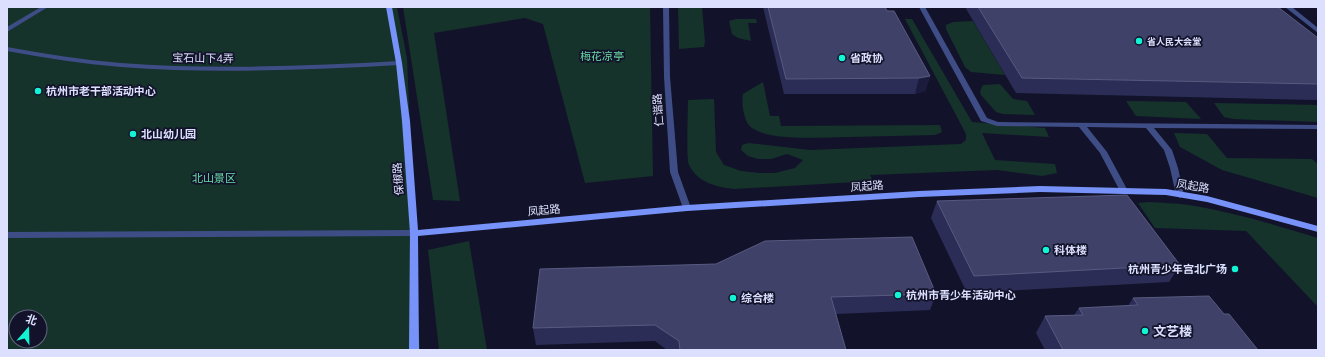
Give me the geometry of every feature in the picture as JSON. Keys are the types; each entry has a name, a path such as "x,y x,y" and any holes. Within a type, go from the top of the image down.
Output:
{"street":[{"path":"7,30 46,7"},
{"name":"保俶路","path":"389,7 399,63 406,121 414,233 414,350"},
{"name":"仁谐路","path":"666,7 667,77 674,172 687,208"},
{"path":"922,7 984,119 997,124 1318,127"},
{"path":"1288,7 1318,31"},
{"name":"宝石山下4弄","path":"7,50 121,64 180,68 258,69 399,63"},
{"path":"1081,125 1103,152 1124,191"},
{"path":"1149,126 1168,150 1180,195"},
{"name":"凤起路","path":"414,233 687,208 919,194 1040,189 1166,192 1207,199 1318,229"},
{"path":"7,236 414,233"}],"green space":[{"name":"北山景区","path":"7,7 397,7 407,58 420,350 7,350"},
{"name":"梅花凉亭","path":"403,7 650,7 653,176 585,183 543,24 525,18 434,33 460,201 433,200"},
{"path":"678,7 702,7 705,42 704,47 679,49"},
{"path":"736,19 756,19 757,23 748,23 751,41 738,38 732,34 729,21"},
{"path":"905,19 912,19 972,122 1045,128 1049,137 982,133 995,160 1055,164 1057,173 1042,176 997,170 870,175 873,181 734,189 708,183 697,176 693,171 688,161 688,100 714,99 716,152 724,165 741,171 775,173 795,168 803,160 787,154 771,159 758,159 748,156 741,150 742,145 749,143 810,150 961,144 966,140 966,134"},
{"path":"973,21 1005,75 971,72 965,67 946,29 946,25 953,22"},
{"path":"763,82 770,116 779,116 781,126 940,125 942,132 935,135 799,138 772,135 761,132 752,128 747,122 742,98 743,94"},
{"path":"1000,84 1013,99 1027,101 1035,115 1003,114 996,112 981,95 980,91 983,85"},
{"path":"1126,101 1186,102 1201,119 1136,116"},
{"path":"1214,103 1318,105 1318,122 1233,119 1224,117"},
{"path":"1174,133 1207,134 1227,158 1312,159 1318,164 1318,198 1222,170 1180,147"},
{"path":"1149,202 1184,204 1222,211 1318,238 1318,307 1246,231 1155,228 1138,203"},
{"path":"469,241 487,350 439,350 428,250"}],"building":[{"name":"省政协","path":"768,7 885,7 887,11 894,11 930,76 919,78 786,79"},
{"name":"省人民大会堂","path":"978,7 1278,7 1318,38 1318,84 1022,78"},
{"name":"科体楼","path":"1127,195 1180,265 974,276 937,201"},
{"name":"综合楼","path":"912,237 936,294 831,297 846,350 680,350 679,341 655,325 533,328 540,269 716,264 765,241"},
{"path":"1209,296 1224,314 1229,314 1258,350 1063,350 1045,316 1083,315 1079,308 1138,305 1133,298"}],"place":[{"name":"省人民大会堂","path":"1139,41"},
{"name":"省政协","path":"842,58"},
{"name":"杭州市老干部活动中心","path":"38,91"},
{"name":"北山幼儿园","path":"133,134"},
{"name":"科体楼","path":"1046,250"},
{"name":"杭州青少年宫北广场","path":"1235,269"},
{"name":"杭州市青少年活动中心","path":"898,295"},
{"name":"综合楼","path":"733,298"},
{"name":"文艺楼","path":"1145,331"}]}
